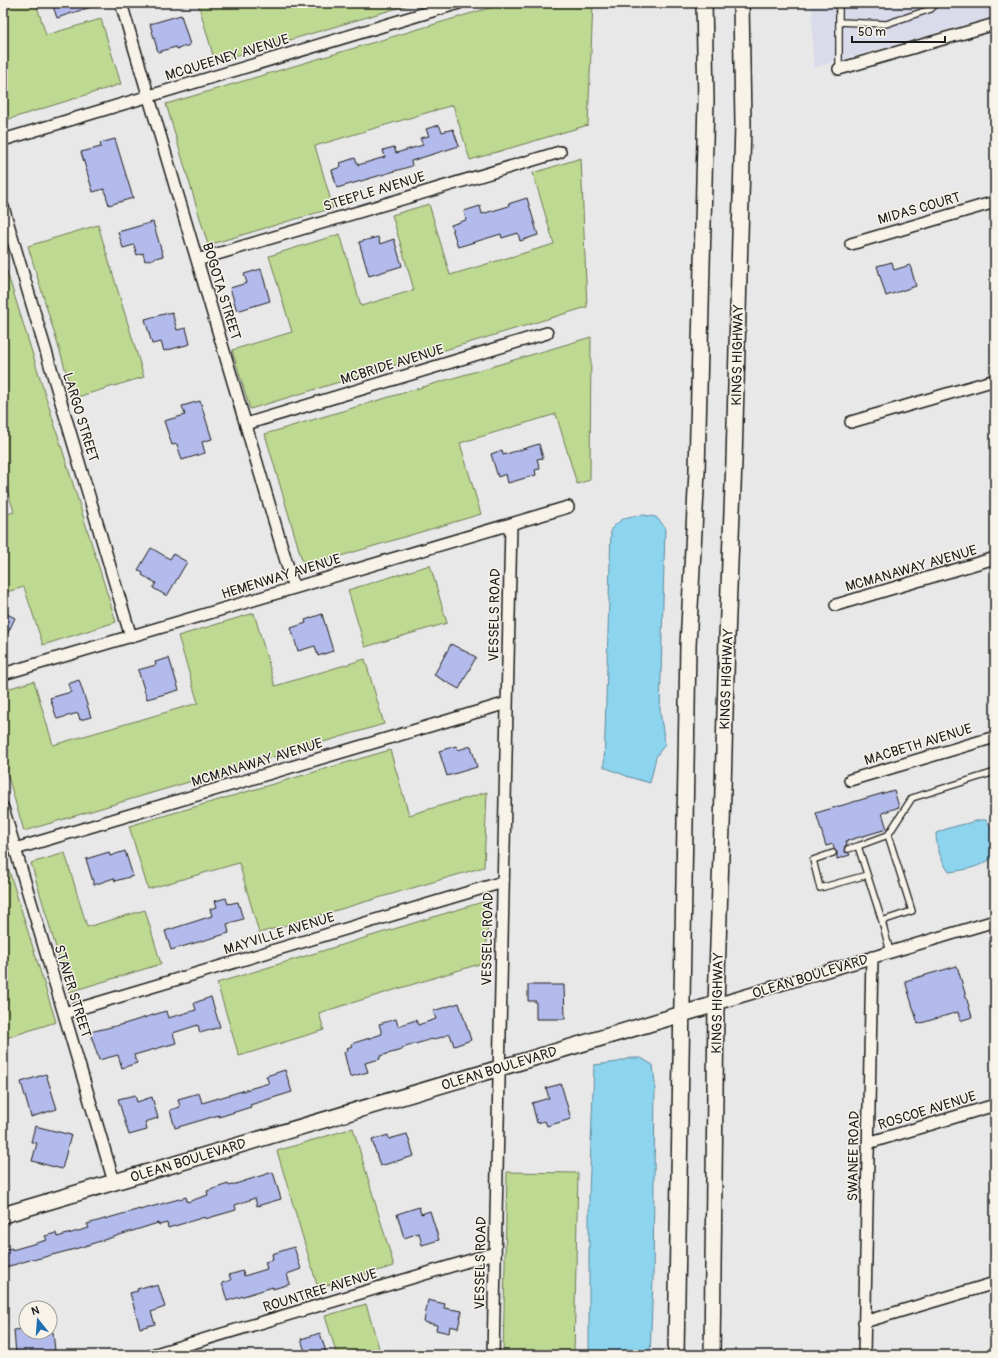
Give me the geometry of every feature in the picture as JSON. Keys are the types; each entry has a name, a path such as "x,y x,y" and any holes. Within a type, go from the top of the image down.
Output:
{"main road":[{"path":"676,1355 681,1014 686,837 688,646 697,471 706,100 704,3"},
{"name":"KINGS HIGHWAY","path":"712,1355 716,1004 734,461 743,124 741,3"},
{"name":"OLEAN BOULEVARD","path":"3,1215 716,1004"}],"street":[{"name":"BOGOTA STREET","path":"121,3 294,588"},
{"name":"MCQUEENEY AVENUE","path":"3,140 459,3"},
{"path":"839,70 995,24"},
{"name":"STEEPLE AVENUE","path":"197,260 560,152"},
{"name":"MIDAS COURT","path":"851,244 995,202"},
{"name":"LARGO STREET","path":"3,207 130,636"},
{"name":"MCBRIDE AVENUE","path":"246,424 548,333"},
{"path":"851,422 995,380"},
{"name":"HEMENWAY AVENUE","path":"3,674 568,508"},
{"name":"VESSELS ROAD","path":"493,1355 511,524"},
{"name":"MCMANAWAY AVENUE","path":"836,606 995,558"},
{"name":"MCMANAWAY AVENUE","path":"15,849 507,703"},
{"name":"MACBETH AVENUE","path":"850,780 995,737"},
{"name":"STAVER STREET","path":"3,808 114,1182"},
{"name":"MAYVILLE AVENUE","path":"64,1013 503,882"},
{"name":"OLEAN BOULEVARD","path":"716,1004 995,921"},
{"name":"SWANEE ROAD","path":"864,1355 872,957"},
{"name":"ROSCOE AVENUE","path":"868,1143 995,1105"},
{"name":"ROUNTREE AVENUE","path":"152,1355 495,1253"},
{"path":"864,1322 995,1283"}],"lane":[{"path":"839,3 839,70"},
{"path":"839,22 886,24 932,9 936,3"},
{"path":"848,849 888,835 912,798 995,772"},
{"path":"882,922 912,911 888,835"},
{"path":"858,846 890,952"},
{"path":"833,853 813,860 820,888 867,875"}],"shaded area":[{"path":"812,3 995,3 995,16 813,68"}],"green space":[{"path":"3,3 36,3 46,35 101,19 121,84 3,121"},
{"path":"198,3 415,3 215,62"},
{"path":"506,3 593,3 588,125 470,160 453,105 315,146 333,208 208,245 166,104"},
{"path":"581,158 587,307 250,409 232,350 292,332 269,256 340,234 361,306 414,290 392,215 429,204 450,275 554,244 533,173"},
{"path":"98,225 144,377 74,398 28,246"},
{"path":"3,259 116,622 43,645 24,587 3,593 3,515 14,512 3,476"},
{"path":"591,337 590,480 577,484 556,414 460,443 481,514 304,567 265,434"},
{"path":"430,565 447,623 365,647 348,590"},
{"path":"254,613 275,686 365,659 384,724 24,831 3,760 3,690 34,681 53,745 198,703 178,636"},
{"path":"390,750 409,815 487,792 484,867 259,933 239,863 148,889 129,826"},
{"path":"3,851 56,1022 3,1039"},
{"path":"65,853 87,927 145,910 161,964 69,992 31,863"},
{"path":"489,900 486,962 319,1013 324,1030 239,1056 217,983"},
{"path":"353,1128 394,1266 318,1288 277,1151"},
{"path":"507,1172 578,1173 574,1355 503,1355"},
{"path":"366,1304 381,1355 337,1355 325,1316"}],"water":[{"path":"643,515 656,517 665,527 660,712 665,744 656,757 650,783 629,777 604,767 611,529 626,518"},
{"path":"980,820 986,820 993,832 995,856 984,863 973,867 949,872 940,854 936,833"},
{"path":"630,1058 641,1058 653,1065 655,1083 653,1280 650,1355 589,1355 589,1195 594,1065 618,1062"}],"building":[{"path":"52,3 96,3 97,5 57,18"},
{"path":"181,15 190,45 158,52 150,24"},
{"path":"439,125 442,132 453,129 459,146 411,161 412,166 337,188 332,170 341,167 340,163 355,158 358,165 385,157 383,150 394,147 396,153 423,145 420,138 429,136 426,129"},
{"path":"115,139 133,198 109,205 104,189 93,192 81,152 101,147 100,143"},
{"path":"527,198 538,235 520,241 518,233 502,238 501,234 458,247 451,225 466,220 464,211 480,206 482,214 509,206 508,204"},
{"path":"153,222 163,256 145,261 143,253 137,255 134,245 123,248 118,232"},
{"path":"378,237 380,244 394,239 402,266 369,276 359,242"},
{"path":"892,262 894,270 910,265 916,286 886,296 877,266"},
{"path":"261,269 270,301 237,311 230,288 247,283 244,274"},
{"path":"172,312 177,330 186,328 190,344 164,351 161,342 152,344 145,319"},
{"path":"200,401 212,439 202,442 205,453 182,460 177,444 172,445 164,421 185,415 182,406"},
{"path":"539,444 543,458 537,459 540,469 535,470 536,475 508,483 506,474 498,477 491,454 502,450 503,455"},
{"path":"151,548 170,559 173,554 187,562 167,596 153,588 156,583 142,575 143,573 138,570"},
{"path":"3,612 15,618 3,643"},
{"path":"322,614 333,651 318,656 315,646 298,651 291,628 306,623 305,620"},
{"path":"451,644 476,657 459,689 434,675"},
{"path":"169,658 179,690 147,699 138,670 156,665 155,662"},
{"path":"79,680 91,717 80,720 78,713 57,719 50,698 71,692 68,684"},
{"path":"456,746 458,750 471,746 477,767 447,776 439,751"},
{"path":"894,790 899,807 882,813 887,829 846,841 847,845 845,846 844,850 850,855 837,859 837,852 834,849 833,844 826,846 816,813"},
{"path":"125,851 133,876 115,881 114,878 94,885 86,859 109,852 110,856"},
{"path":"226,898 228,904 238,902 243,919 227,924 229,933 171,950 165,931 212,916 210,909 217,907 215,901"},
{"path":"957,966 972,1017 960,1021 958,1012 918,1024 905,981"},
{"path":"528,985 564,985 565,1019 536,1019 536,1001 528,1001"},
{"path":"211,997 220,1027 200,1033 198,1025 173,1033 176,1043 134,1055 137,1063 122,1068 118,1055 99,1060 90,1032 124,1024 166,1011 168,1018 196,1010 194,1003"},
{"path":"459,1003 471,1040 454,1046 450,1034 402,1048 402,1050 380,1056 380,1059 365,1063 368,1072 350,1077 344,1052 348,1050 347,1048 352,1046 351,1044 382,1034 379,1024 396,1019 398,1026 416,1020 418,1025 436,1019 433,1011"},
{"path":"285,1070 292,1092 250,1105 251,1107 219,1117 219,1115 175,1128 170,1110 180,1107 178,1099 199,1093 202,1103 269,1083 266,1076"},
{"path":"46,1074 57,1109 31,1117 21,1082"},
{"path":"561,1084 571,1119 547,1126 545,1121 537,1123 532,1103 549,1098 546,1088"},
{"path":"135,1095 137,1102 152,1097 158,1118 145,1122 147,1130 129,1135 118,1099"},
{"path":"35,1126 71,1135 62,1169 32,1161 37,1143 31,1142"},
{"path":"407,1134 414,1156 380,1166 372,1140 388,1135 389,1139"},
{"path":"273,1172 281,1199 257,1206 255,1198 235,1205 236,1210 205,1219 205,1217 168,1228 167,1223 159,1225 158,1223 75,1249 3,1268 3,1251 12,1248 12,1250 47,1240 45,1236 56,1233 57,1237 89,1228 87,1224 186,1197 187,1202 208,1195 207,1191 228,1184 229,1186"},
{"path":"419,1207 421,1214 430,1211 439,1240 422,1245 419,1233 404,1238 397,1214"},
{"path":"294,1247 301,1269 287,1274 290,1284 273,1289 273,1287 227,1301 222,1283 231,1280 229,1275 243,1271 244,1276 267,1269 265,1262 273,1260 272,1254"},
{"path":"151,1285 151,1287 158,1285 165,1307 151,1312 155,1324 140,1328 130,1293 138,1291 137,1289"},
{"path":"428,1300 445,1304 444,1308 462,1311 458,1328 450,1326 449,1333 436,1330 437,1325 424,1322"},
{"path":"14,1330 18,1330 18,1340 54,1340 55,1351 35,1353 35,1355 16,1355"},
{"path":"320,1333 327,1355 306,1355 301,1339"}]}
